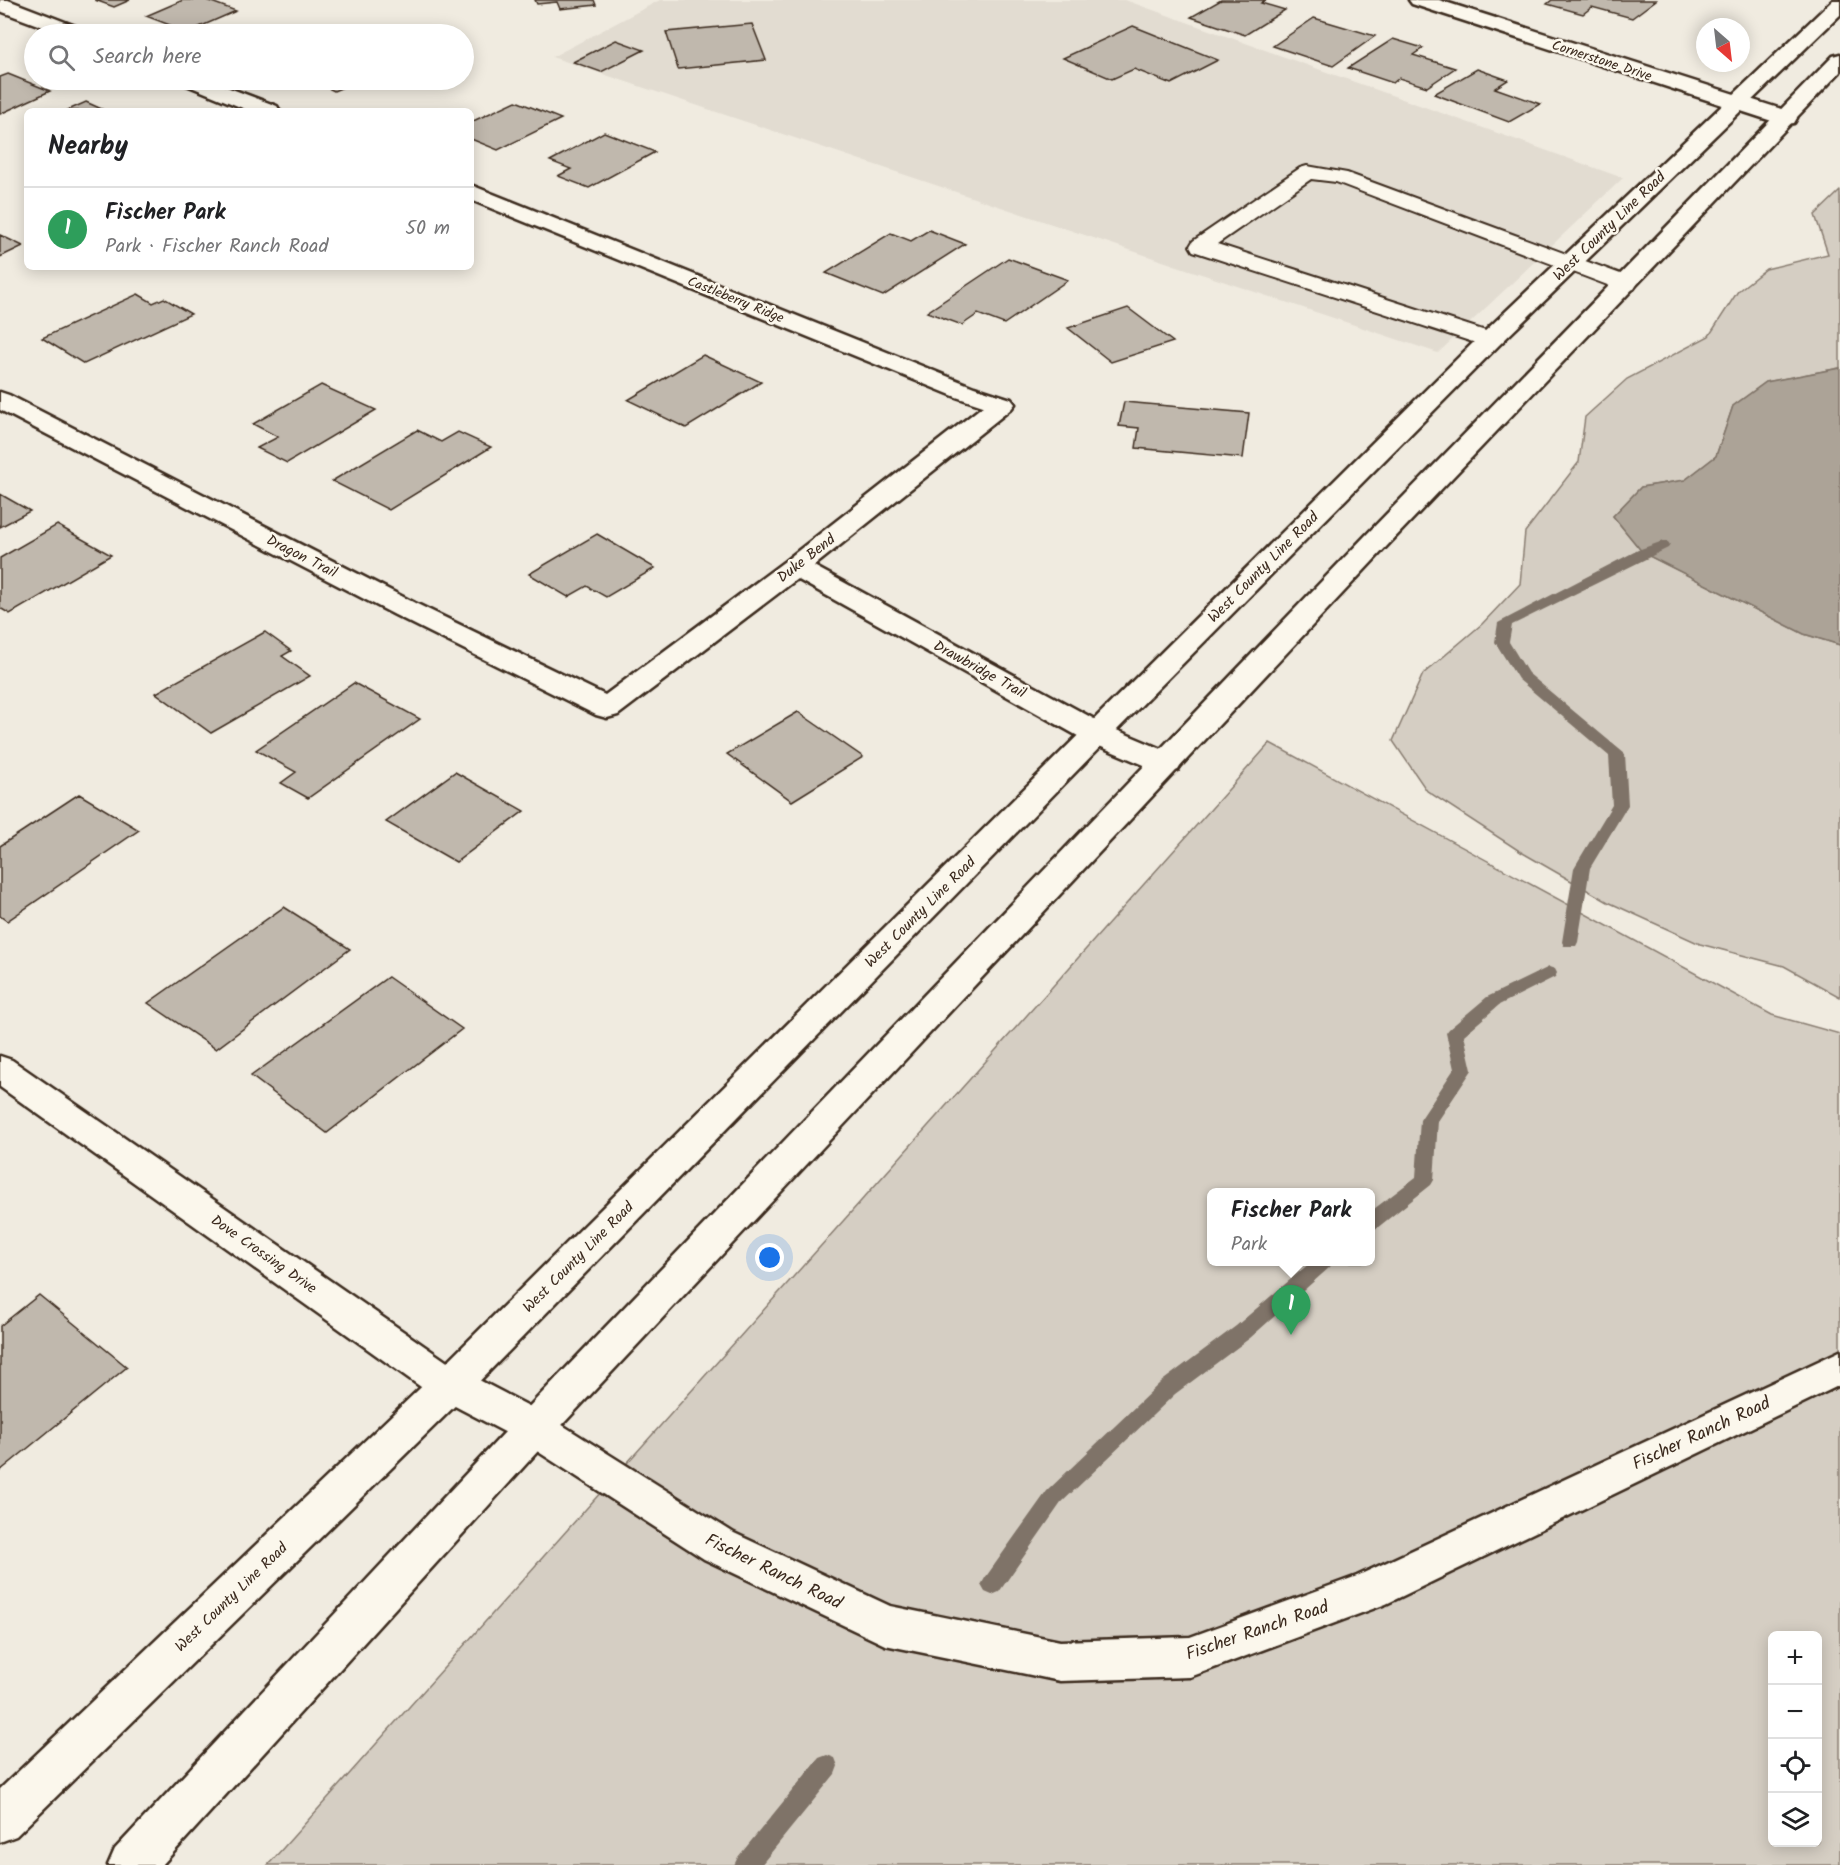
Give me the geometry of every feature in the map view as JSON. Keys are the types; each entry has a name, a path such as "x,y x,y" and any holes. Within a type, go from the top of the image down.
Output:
{"main road":[{"name":"Cornerstone Drive","path":"1419,0 1786,118"},
{"path":"0,4 53,24"},
{"name":"West County Line Road","path":"0,1820 451,1384 1096,733 1490,340 1840,4"},
{"path":"130,1865 534,1428 1377,540 1840,60"},
{"path":"216,90 261,108"},
{"name":"Castleberry Ridge","path":"474,193 954,387 1002,404"},
{"name":"Dragon Trail","path":"0,400 394,603 607,708"},
{"name":"Duke Bend","path":"607,708 795,567 1002,404"},
{"name":"Drawbridge Trail","path":"795,567 1096,733 1167,763"},
{"name":"Dove Crossing Drive","path":"0,1069 451,1384 534,1428"},
{"name":"Fischer Ranch Road","path":"534,1428 719,1546 885,1625 1060,1660 1190,1657 1371,1590 1840,1367"}],"lane":[{"path":"1490,340 1201,246 1307,172 1322,172 1626,284"}],"shaded area":[{"path":"660,0 1125,0 1623,178 1438,353 552,57"},
{"path":"1840,191 1840,368 1766,382 1733,406 1716,456 1685,480 1641,487 1613,516 1643,553 1804,634 1840,645 1840,997 1784,966 1700,944 1608,902 1521,852 1427,791 1393,741 1423,674 1482,624 1520,584 1525,532 1579,462 1585,417 1627,379 1709,336 1738,291 1766,269 1828,254 1815,215"},
{"path":"1840,368 1840,645 1804,634 1643,553 1613,516 1641,487 1685,480 1716,456 1733,406 1766,382"},
{"path":"1270,743 1772,1015 1840,1034 1840,1865 268,1865"}],"building":[{"path":"95,0 130,0 114,7"},
{"path":"183,0 206,0 236,11 206,24 167,24 146,16"},
{"path":"535,0 594,0 596,5 560,9 557,2 537,4"},
{"path":"1221,0 1266,0 1261,3 1285,10 1245,35 1191,17"},
{"path":"1552,0 1656,0 1632,18 1592,7 1583,14 1547,4"},
{"path":"1314,18 1375,36 1333,66 1273,46"},
{"path":"752,24 766,60 678,69 666,32"},
{"path":"1133,26 1218,60 1171,84 1134,69 1112,79 1063,58"},
{"path":"1393,39 1423,48 1413,55 1455,68 1427,87 1399,78 1393,83 1348,68"},
{"path":"616,40 644,50 601,72 573,62"},
{"path":"1477,69 1508,80 1495,88 1540,104 1509,122 1434,94"},
{"path":"8,74 24,80 24,90 50,91 0,114 0,77"},
{"path":"516,101 561,119 498,150 474,140 474,121"},
{"path":"86,102 99,108 73,108"},
{"path":"604,132 655,152 589,188 558,176 571,169 550,161"},
{"path":"929,230 965,244 883,296 826,273 891,233 911,241"},
{"path":"0,235 23,246 0,257"},
{"path":"1008,258 1068,280 1004,324 978,314 962,325 927,312"},
{"path":"138,294 153,303 164,298 191,314 84,364 42,338"},
{"path":"1128,308 1173,342 1111,362 1068,328"},
{"path":"703,355 761,382 686,428 628,400"},
{"path":"321,385 376,410 287,463 257,448 278,437 253,424"},
{"path":"1124,402 1249,413 1243,458 1136,448 1139,428 1119,426"},
{"path":"417,430 441,442 458,432 491,447 389,510 332,481"},
{"path":"0,494 30,511 0,527"},
{"path":"57,525 111,555 10,614 0,608 0,558"},
{"path":"597,534 655,568 606,597 587,586 568,597 529,574"},
{"path":"265,632 291,651 282,656 310,676 211,733 156,693"},
{"path":"354,683 420,719 308,798 281,783 296,772 256,750"},
{"path":"798,712 863,757 792,801 727,754"},
{"path":"455,772 524,811 456,862 386,822"},
{"path":"79,794 139,830 7,921 0,916 0,846"},
{"path":"284,907 350,949 216,1049 148,1003"},
{"path":"388,977 462,1029 327,1133 251,1076"},
{"path":"39,1295 127,1367 0,1471 0,1326"}],"waterway":[{"path":"1570,942 1582,868 1620,805 1617,754 1523,676 1502,642 1505,623 1663,545"},
{"path":"1375,1219 1425,1180 1429,1120 1463,1070 1455,1033 1493,1001 1549,973"},
{"path":"992,1585 1054,1497 1168,1388 1243,1332 1318,1266"},
{"path":"746,1865 827,1766"}],"place":[{"name":"Fischer Park","path":"1291,1335"}]}
